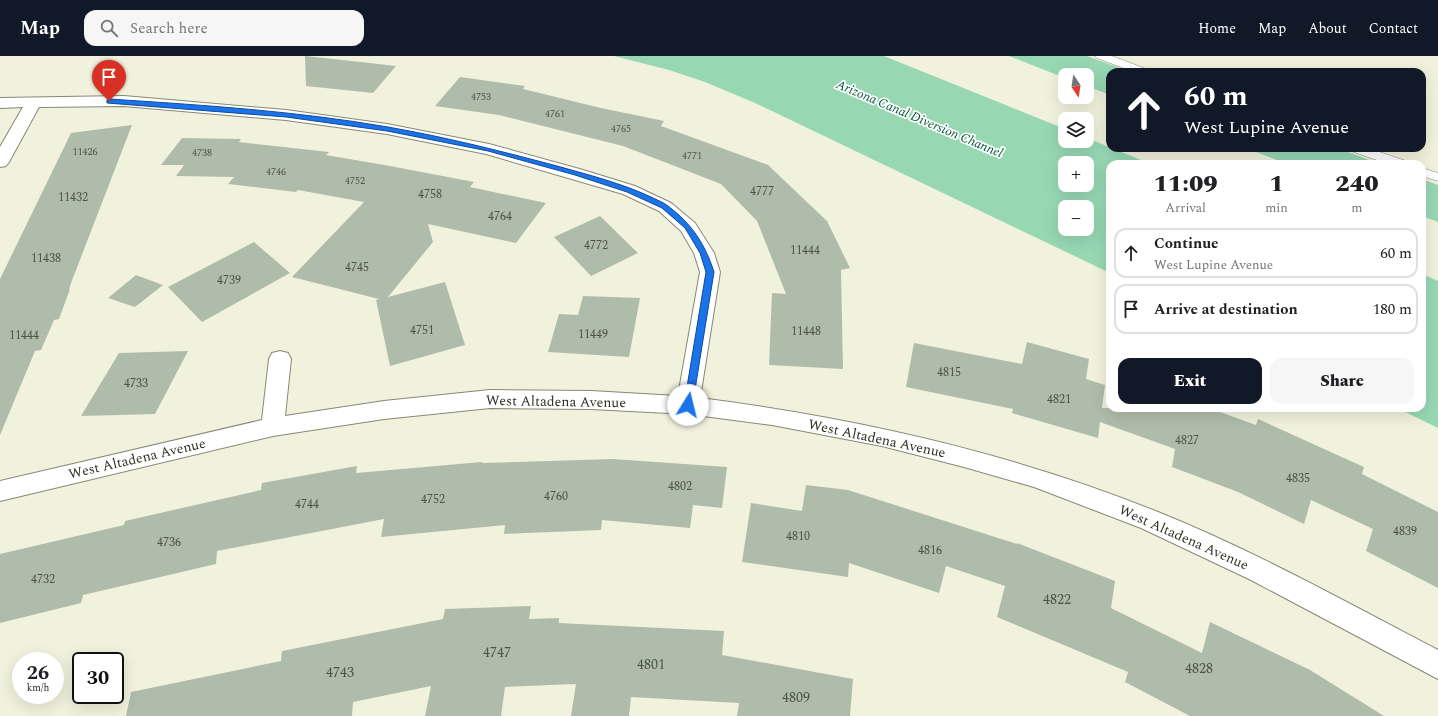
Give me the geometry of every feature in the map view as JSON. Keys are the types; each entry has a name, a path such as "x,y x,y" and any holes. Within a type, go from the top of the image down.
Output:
{"street":[{"path":"0,103 124,101 286,115 387,129 489,149 629,190 665,207 688,227 704,253 710,272 688,405"},
{"path":"0,162 34,102"},
{"path":"273,427 280,359"},
{"name":"West Altadena Avenue","path":"0,491 273,427 384,410 490,399 591,400 688,405 772,416 882,437 964,457 1036,478 1157,523 1258,570 1438,665"}],"lane":[{"path":"1101,56 1134,68"},
{"path":"1367,152 1390,160"},
{"path":"1426,173 1438,177"}],"water":[{"name":"Arizona Canal Diversion Channel","path":"614,56 884,56 1058,126 1058,148 1094,148 1094,141 1106,146 1106,152 1121,152 1141,160 1106,160 1106,271 755,103 705,82 669,70"},
{"path":"1009,56 1087,56 1120,68 1106,68 1106,93 1094,89 1094,68 1058,68 1058,75"},
{"path":"1256,152 1348,152 1369,160 1277,160"},
{"path":"1426,180 1438,185 1438,222 1426,218"},
{"path":"1426,276 1438,281 1438,428 1405,412 1426,412"}],"building":[{"path":"305,56 396,66 373,93 306,86"},
{"path":"460,77 525,86 523,89 601,108 664,121 661,126 768,165 827,221 850,268 841,270 843,369 769,365 772,293 786,294 757,221 721,184 623,146 499,115 435,106"},
{"path":"132,125 71,283 59,319 54,320 41,350 35,351 0,435 0,279 71,133"},
{"path":"182,138 241,139 239,142 329,152 326,155 474,182 470,187 546,203 516,243 428,224 433,242 388,297 445,282 465,345 390,366 376,300 379,299 292,277 364,202 298,190 296,192 228,184 234,177 176,176 184,165 161,165"},
{"path":"600,216 638,253 591,276 554,237"},
{"path":"254,242 290,273 202,322 168,287"},
{"path":"136,275 163,285 135,307 108,298"},
{"path":"583,296 640,298 629,357 548,352 559,314 578,315"},
{"path":"1027,342 1089,359 1086,379 1105,385 1102,408 1106,408 1106,412 1220,412 1256,425 1258,419 1364,467 1362,474 1438,512 1438,588 1366,551 1373,529 1311,500 1304,524 1238,492 1172,467 1175,449 1100,422 1098,438 1012,413 1013,409 906,387 914,343 1022,364"},
{"path":"188,351 155,414 81,416 119,353"},
{"path":"613,459 727,467 722,508 693,505 690,528 602,520 601,530 504,534 505,525 381,537 384,519 217,551 216,564 83,595 81,603 0,623 0,554 124,525 125,521 261,490 262,483 357,466 356,473 482,462"},
{"path":"806,485 848,490 1017,543 1115,581 1111,608 1202,653 1210,622 1310,670 1384,716 1190,716 1125,682 1128,672 997,617 1005,586 946,566 939,593 849,563 848,577 742,562 751,503 802,511"},
{"path":"531,606 529,619 559,618 559,623 724,631 722,655 853,679 850,716 737,716 739,703 631,697 629,716 571,716 576,684 505,687 501,716 425,716 431,686 353,702 352,716 126,716 131,692 281,661 282,651 443,619 445,609"}],"route":[{"path":"109,101 194,106 286,115 387,129 489,149 629,190 665,207 688,227 704,253 710,272 708,293 688,405"}]}
